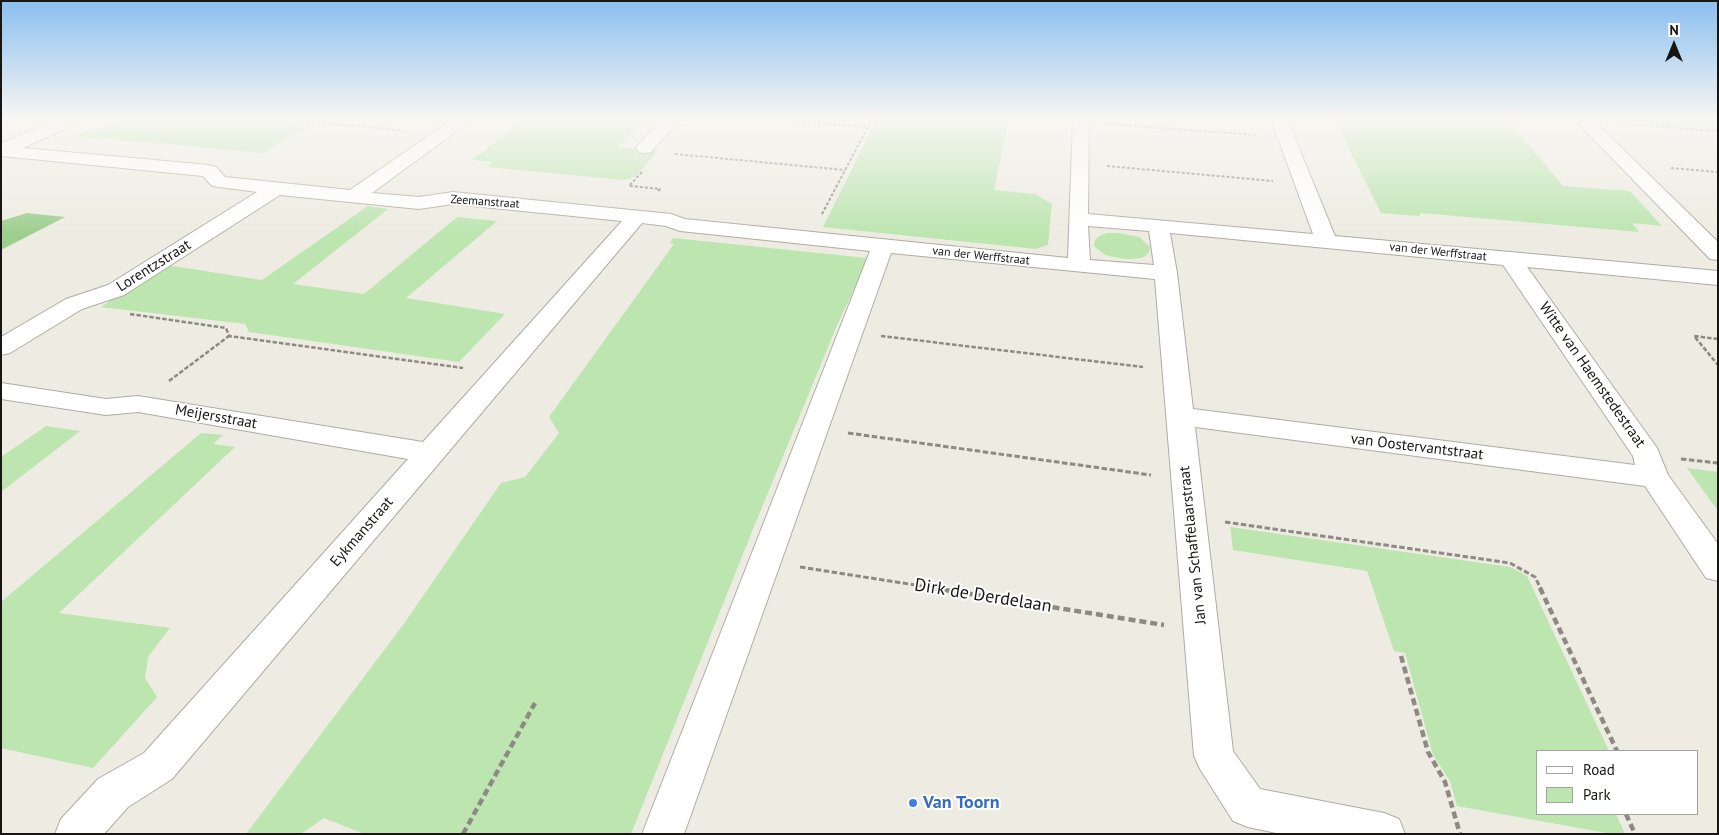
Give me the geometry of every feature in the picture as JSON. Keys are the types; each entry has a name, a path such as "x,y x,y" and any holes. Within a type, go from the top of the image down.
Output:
{"street":[{"name":"Zeemanstraat","path":"74,158 210,171 219,182 276,189 420,203 453,198 637,216 671,220 680,225 883,246"},
{"path":"355,196 410,158"},
{"path":"1079,158 1079,266"},
{"path":"1294,158 1326,241"},
{"path":"1621,158 1718,254"},
{"name":"Lorentzstraat","path":"1,348 74,304 116,290 276,189"},
{"name":"Eykmanstraat","path":"76,834 113,793 158,766 637,216"},
{"name":"van der Werffstraat","path":"1078,220 1718,278"},
{"path":"1158,226 1166,273"},
{"path":"663,834 883,246"},
{"name":"van der Werffstraat","path":"883,246 1166,273"},
{"name":"Witte van Haemstedestraat","path":"1510,259 1647,455 1654,477 1718,569"},
{"name":"Jan van Schaffelaarstraat","path":"1166,273 1214,756 1248,807 1384,834"},
{"name":"Meijersstraat","path":"1,391 106,407 138,404 430,453"},
{"name":"van Oostervantstraat","path":"1180,416 1654,477"}],"path":[{"path":"637,216 660,189 629,186 647,158"},
{"path":"729,158 845,170"},
{"path":"808,238 851,158"},
{"path":"1079,164 1304,183"},
{"path":"129,314 226,328 229,336"},
{"path":"851,332 1176,371"},
{"path":"138,404 229,336 501,373"},
{"path":"1718,339 1694,336 1718,365"},
{"path":"815,429 1186,480"},
{"path":"1190,517 1510,563 1535,577 1617,750"},
{"name":"Dirk de Derdelaan","path":"765,562 1202,631"},
{"path":"1401,656 1428,752 1445,782 1460,834"},
{"path":"463,834 535,703"},
{"path":"1626,815 1636,834"}],"green space":[{"path":"475,158 652,158 635,177 624,180 487,167 492,162 472,160"},
{"path":"858,158 1001,158 994,190 1035,194 1052,204 1048,245 1036,249 823,227"},
{"path":"1353,158 1540,158 1563,186 1630,191 1662,226 1632,223 1639,232 1421,213 1419,216 1381,213"},
{"path":"368,206 388,209 293,284 364,294 457,217 497,221 406,298 505,314 459,362 249,332 245,324 101,307 166,265 262,280"},
{"path":"27,213 65,217 1,250 1,221"},
{"path":"1107,233 1139,237 1150,247 1149,252 1144,257 1135,259 1105,255 1094,246 1095,240 1099,236"},
{"path":"673,238 867,258 867,262 838,323 631,834 364,834 324,818 301,834 246,834 403,625 501,483 525,477 559,433 549,417 674,244 670,243"},
{"path":"46,426 80,431 1,492 1,457"},
{"path":"201,433 223,435 213,444 235,447 59,613 170,628 148,657 145,678 157,697 93,768 1,748 1,602"},
{"path":"1687,468 1718,472 1718,511"},
{"path":"1230,527 1510,567 1527,576 1609,750 1536,750 1536,815 1616,815 1625,834 1612,834 1457,806 1450,781 1433,755 1405,653 1394,651 1367,571 1233,550"}],"place":[{"name":"Van Toorn","path":"913,803"}]}
